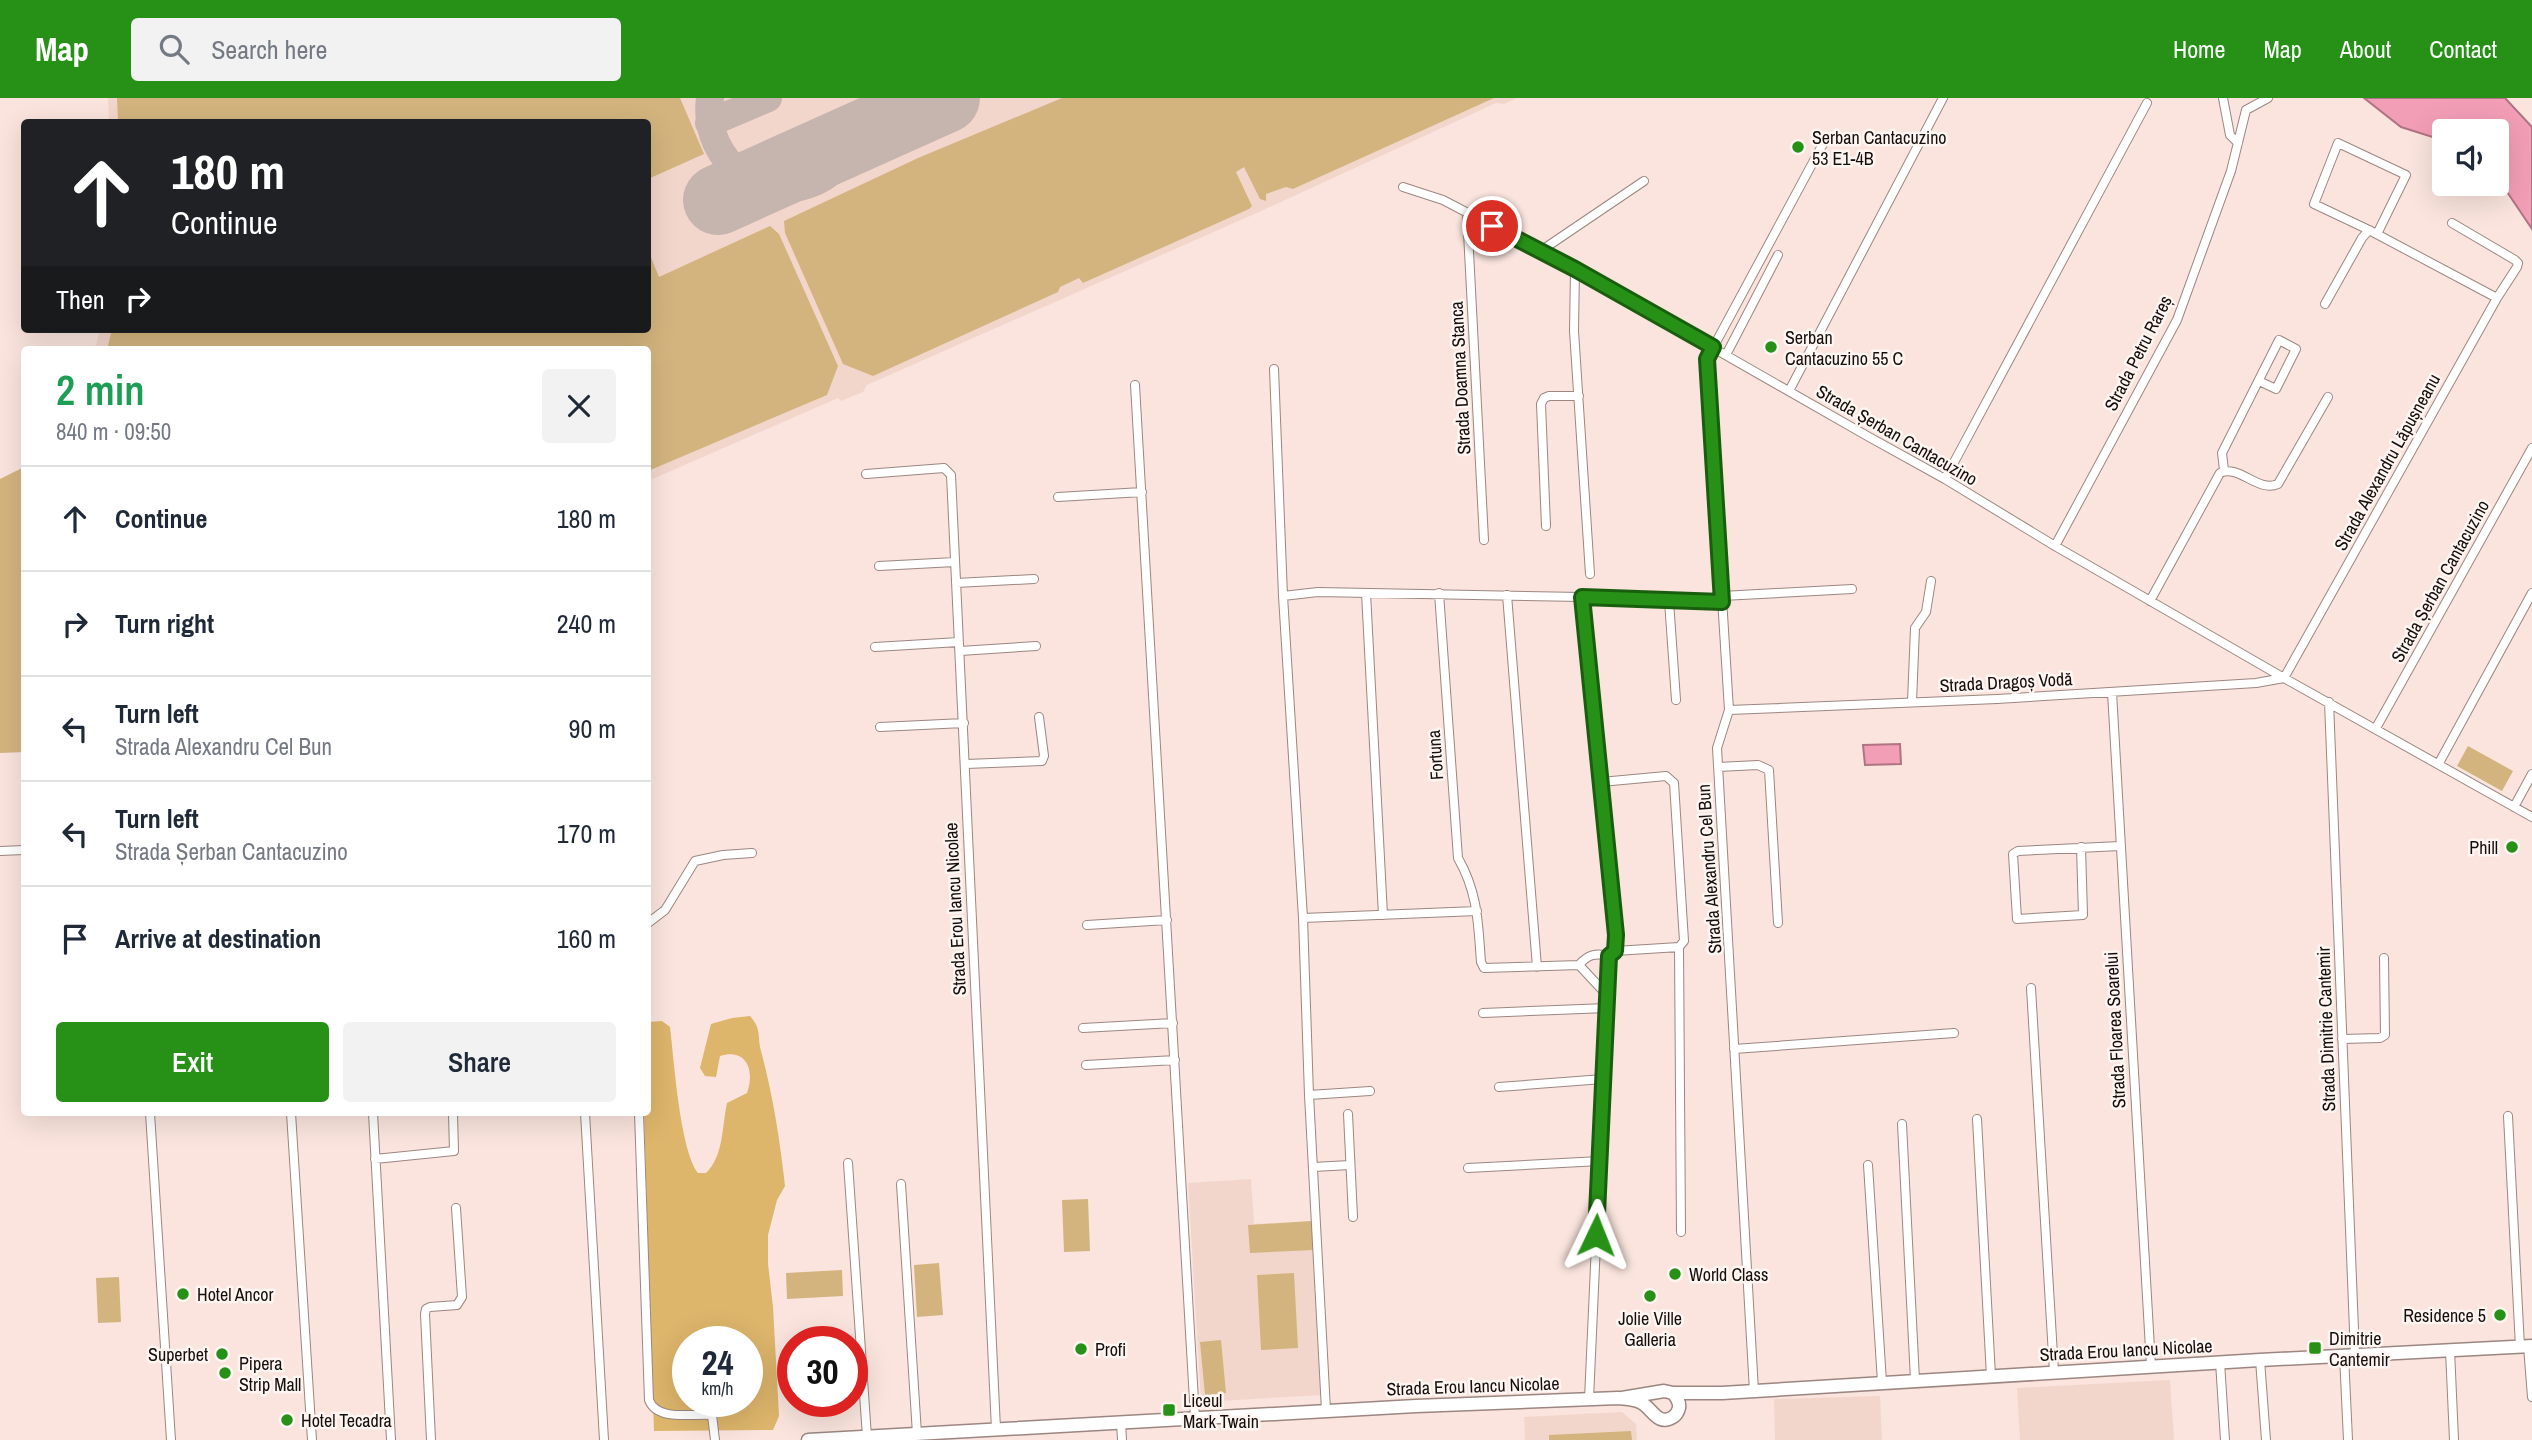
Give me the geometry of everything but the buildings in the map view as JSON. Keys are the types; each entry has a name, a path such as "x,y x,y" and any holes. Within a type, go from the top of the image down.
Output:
{"street":[{"path":"1789,391 1943,98"},
{"path":"2224,98 2231,135 2238,143"},
{"name":"Strada Petru Rareș","path":"2055,546 2176,320 2231,171 2246,110 2268,98"},
{"path":"1945,479 2147,103"},
{"path":"1713,347 1825,140"},
{"path":"2325,304 2362,238 2373,232 2406,175 2338,144 2314,204 2373,232 2497,298"},
{"path":"1542,250 1644,181"},
{"name":"Strada Șerban Cantacuzino","path":"1403,187 1425,192 1542,250 1945,479 2284,678 2440,763 2532,817"},
{"name":"Strada Doamna Stanca","path":"1467,213 1484,540"},
{"name":"Strada Alexandru Lăpușneanu","path":"2284,678 2518,263 2452,223"},
{"path":"1726,355 1779,255"},
{"path":"1575,269 1574,331 1590,574"},
{"path":"2224,470 2222,453 2279,340 2296,349 2276,389 2259,381"},
{"name":"Strada Alexandru Cel Bun","path":"1713,347 1707,359 1729,710 1717,748 1754,1391"},
{"path":"1273,369 1326,1410"},
{"path":"1135,385 1195,1418"},
{"path":"1546,526 1541,404 1544,398 1549,396 1579,396"},
{"path":"2224,470 2265,486 2278,484 2328,397"},
{"name":"Strada Șerban Cantacuzino","path":"2376,728 2532,448"},
{"name":"Strada Erou Iancu Nicolae","path":"866,474 944,468 951,475 996,1429"},
{"path":"2150,601 2224,470"},
{"path":"1058,497 1142,492"},
{"path":"879,566 955,562"},
{"path":"956,583 1034,579"},
{"path":"1912,702 1914,628 1926,612 1931,581"},
{"path":"1283,596 1318,592 1439,593 1669,601 1852,589"},
{"path":"1366,593 1382,915"},
{"name":"Fortuna","path":"1439,593 1458,858 1470,880 1477,911 1481,962 1484,968 1537,967"},
{"path":"2440,763 2532,593"},
{"path":"1507,594 1537,967 1579,965 1594,954 1679,947"},
{"path":"1582,597 1616,935 1606,1007 1589,1399"},
{"path":"1669,601 1676,700"},
{"path":"875,647 1036,646"},
{"name":"Strada Dragoș Vodă","path":"1729,710 2112,692 2256,683 2284,678"},
{"name":"Strada Floarea Soarelui","path":"2112,692 2151,1366"},
{"name":"Strada Dimitrie Cantemir","path":"2329,702 2342,1039 2350,1355 2348,1440"},
{"path":"966,764 1042,761 1044,756 1039,717"},
{"path":"880,727 964,723"},
{"path":"1718,767 1763,765 1769,770 1779,923"},
{"path":"2514,807 2532,774"},
{"path":"1601,782 1666,776 1674,783 1684,941 1679,947 1681,1232"},
{"path":"2081,848 2083,915 2017,919 2013,854 2018,851 2120,846"},
{"path":"0,851 21,850"},
{"path":"651,921 665,910 695,861 752,853"},
{"path":"1303,918 1477,911"},
{"path":"1087,925 1167,920"},
{"path":"2342,1039 2385,1035 2384,958"},
{"path":"1579,965 1607,995"},
{"path":"2031,988 2054,1372"},
{"path":"1483,1013 1606,1007"},
{"path":"1083,1028 1173,1023"},
{"path":"1734,1049 1954,1033"},
{"path":"1086,1065 1175,1060"},
{"path":"1499,1087 1603,1079"},
{"path":"1310,1095 1370,1091"},
{"path":"1348,1114 1353,1217"},
{"path":"150,1116 171,1440"},
{"path":"291,1116 312,1440"},
{"path":"373,1116 391,1440"},
{"path":"375,1159 454,1151 453,1116"},
{"path":"585,1116 604,1440"},
{"path":"639,1116 649,1400 657,1410 668,1413 712,1415 715,1440"},
{"path":"2508,1116 2532,1397"},
{"path":"1978,1119 1991,1376"},
{"path":"1902,1124 1915,1380"},
{"path":"1468,1168 1600,1161"},
{"path":"848,1163 867,1437"},
{"path":"1313,1167 1350,1165"},
{"path":"1868,1165 1882,1382"},
{"path":"901,1184 917,1434"},
{"path":"431,1440 425,1314 426,1309 457,1305 461,1302 456,1208"},
{"name":"Strada Erou Iancu Nicolae","path":"808,1440 917,1434 958,1436 996,1429 1326,1410 1622,1398 1659,1392 1676,1399 1722,1393 1882,1382 2526,1346"},
{"path":"2450,1350 2454,1440"},
{"path":"2260,1360 2266,1440"},
{"path":"2220,1362 2225,1440"},
{"path":"1650,1408 1651,1398 1659,1392"},
{"name":"Strada Erou Iancu Nicolae","path":"1622,1398 1641,1402 1650,1408 1656,1417 1665,1420 1677,1414 1676,1399"},
{"path":"1121,1422 1122,1440"}],"shaded area":[{"path":"108,98 1517,98 1504,104 1496,103 1259,212 867,385 863,392 841,401 838,398 651,480 651,346 96,346 99,333 651,333 651,119 109,119"},
{"path":"117,98 680,98 704,154 651,178 651,119 118,119"},
{"path":"1062,98 1494,98 1293,189 1286,187 1266,194 1266,201 1260,199 1244,167 1236,172 1252,206 1249,209 1083,283 1079,278 1060,287 1058,292 873,376 843,364 785,233 784,221 918,158"},
{"path":"2364,98 2505,98 2532,127 2532,229 2509,195 2509,119 2432,119 2432,137 2401,127"},
{"path":"770,226 779,234 838,366 827,395 651,470 651,346 108,346 111,333 651,333 651,257 659,277"},
{"path":"21,468 21,752 0,753 0,479"},
{"path":"1900,744 1901,764 1865,765 1863,745"},
{"path":"2468,746 2513,771 2502,791 2457,766"},
{"path":"750,1016 758,1029 776,1118 785,1186 777,1200 768,1235 779,1417 773,1430 654,1431 644,1116 651,1116 651,1022 662,1021 670,1027 682,1125 698,1173 706,1173 719,1149 727,1103 747,1093 750,1077 747,1063 737,1055 720,1056 716,1077 705,1076 700,1068 711,1024"},
{"path":"1251,1179 1254,1224 1312,1221 1322,1395 1201,1402 1188,1183"},
{"path":"1088,1199 1090,1251 1064,1252 1062,1200"},
{"path":"1312,1221 1314,1250 1250,1253 1248,1225"},
{"path":"939,1263 943,1315 917,1317 914,1265"},
{"path":"842,1270 843,1296 787,1299 786,1273"},
{"path":"1294,1273 1298,1348 1261,1350 1257,1275"},
{"path":"119,1277 121,1322 98,1323 96,1278"},
{"path":"1221,1340 1226,1393 1205,1395 1200,1342"},
{"path":"2170,1380 2174,1440 2020,1440 2017,1388"},
{"path":"1880,1396 1882,1440 1775,1440 1774,1399"},
{"path":"1622,1412 1636,1424 1637,1440 1525,1440 1524,1417"},
{"path":"1631,1431 1632,1440 1549,1440 1549,1435"}],"taxiway":[{"path":"710,98 710,122 716,143 728,161 744,175 763,185 783,188 805,185 827,175 844,158 857,137"},
{"path":"709,123 768,98"}],"runway":[{"path":"718,200 945,98"}],"place":[{"name":"Serban Cantacuzino 53 E1-4B","path":"1798,147"},
{"name":"Serban Cantacuzino 55 C","path":"1771,347"},
{"name":"Phill","path":"2512,847"},
{"name":"World Class","path":"1675,1274"},
{"name":"Hotel Ancor","path":"183,1294"},
{"name":"Jolie Ville Galleria","path":"1650,1296"},
{"name":"Residence 5","path":"2500,1315"},
{"name":"Dimitrie Cantemir","path":"2315,1348"},
{"name":"Profi","path":"1081,1349"},
{"name":"Superbet","path":"222,1354"},
{"name":"Pipera Strip Mall","path":"225,1373"},
{"name":"Liceul Mark Twain","path":"1169,1410"},
{"name":"Hotel Tecadra","path":"287,1420"}],"route":[{"path":"1492,226 1542,250 1713,347 1707,359 1722,602 1582,597 1616,935 1615,951 1609,956 1596,1235"}]}
